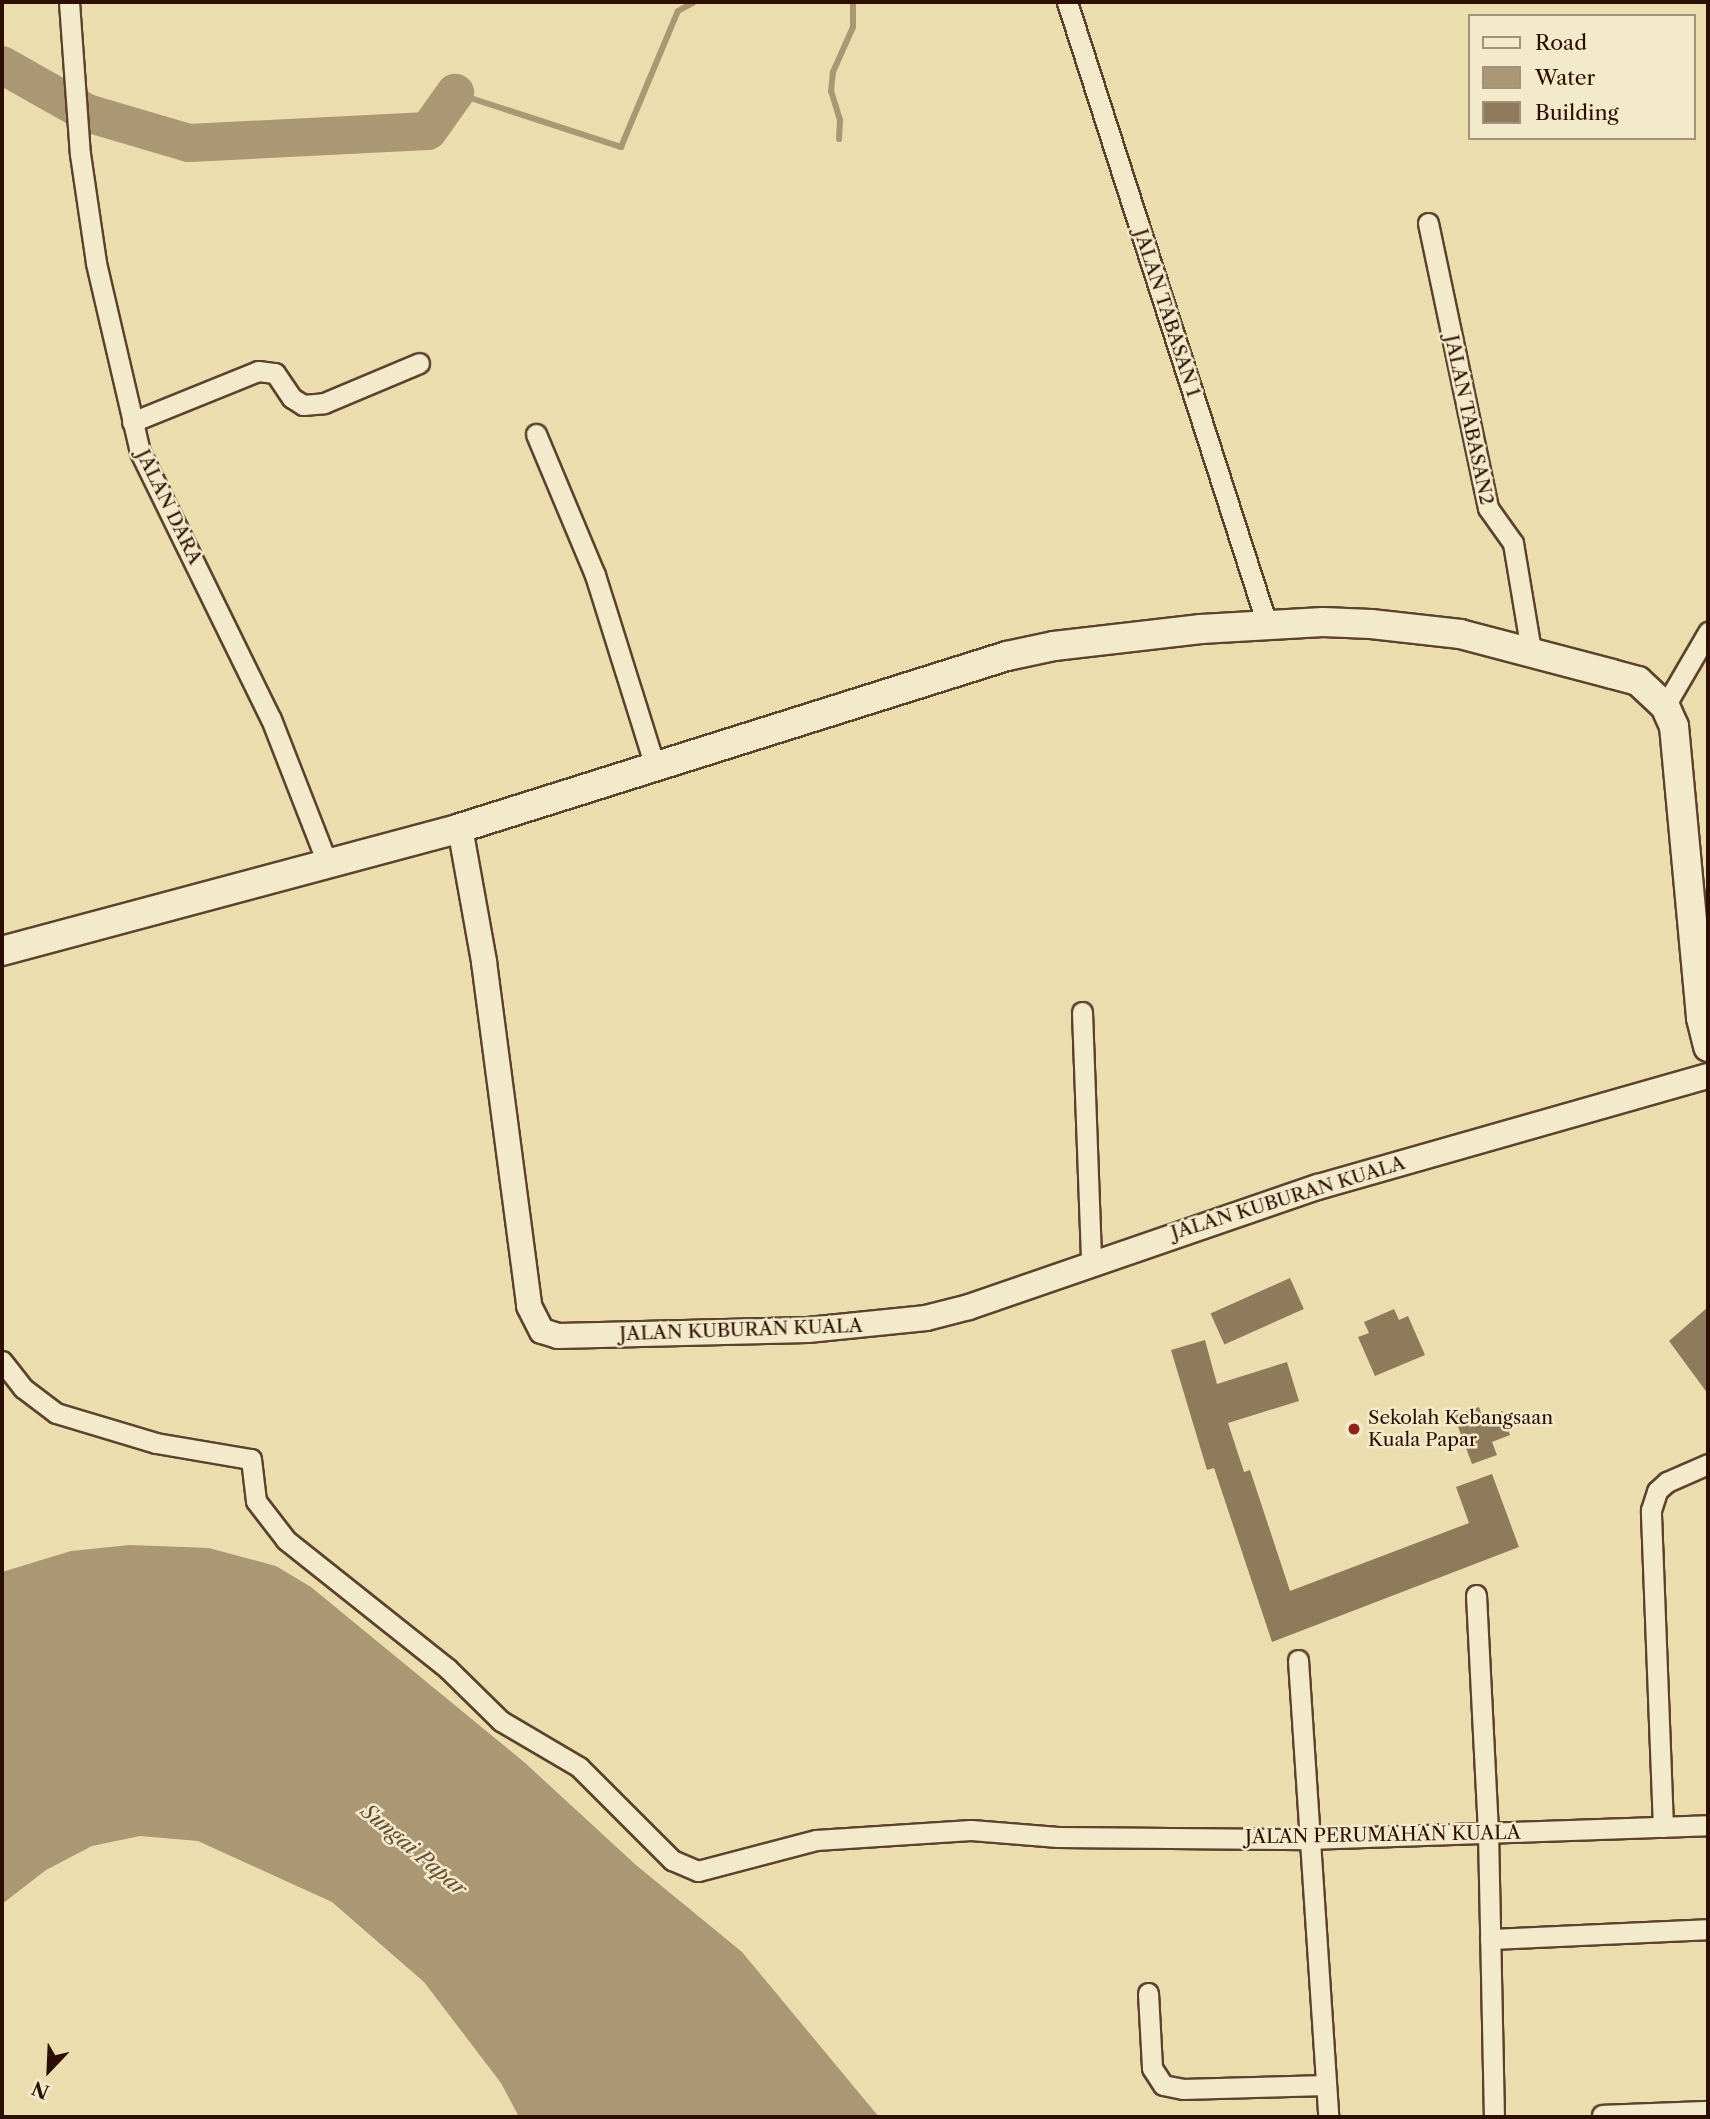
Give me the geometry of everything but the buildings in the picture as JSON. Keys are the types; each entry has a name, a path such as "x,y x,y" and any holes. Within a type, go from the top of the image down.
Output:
{"main road":[{"path":"2,951 460,828 1007,656 1118,638 1267,624 1323,622 1417,628 1531,651 1638,681 1665,706 1675,736 1708,1045"}],"street":[{"name":"JALAN DARA","path":"69,2 80,153 96,263 140,452 271,719 328,865"},
{"name":"JALAN TABASAN 1","path":"1067,2 1267,624"},
{"name":"JALAN TABASAN2","path":"1428,223 1488,508 1513,543 1531,651"},
{"path":"132,422 258,371 275,373 292,398 303,405 324,403 419,363"},
{"path":"536,434 595,575 656,767"},
{"path":"1665,706 1708,632"},
{"name":"JALAN KUBURAN KUALA","path":"460,828 484,962 529,1306 542,1331 578,1336 878,1324 969,1307 1091,1262 1318,1186 1708,1076"},
{"path":"1082,1012 1091,1262"},
{"name":"JALAN PERUMAHAN KUALA","path":"2,1361 23,1388 57,1413 156,1443 251,1459 256,1501 286,1540 447,1668 501,1721 579,1767 672,1860 686,1867 708,1870 791,1845 855,1836 971,1830 1058,1837 1311,1839 1708,1825"},
{"path":"1663,1827 1651,1510 1657,1491 1667,1482 1708,1464"},
{"path":"1476,1595 1488,1832 1494,2117"},
{"path":"1298,1660 1328,2117"},
{"path":"1490,1939 1708,1929"},
{"path":"1148,1993 1152,2068 1163,2085 1183,2089 1326,2085"},
{"path":"1602,2115 1708,2111"}],"water":[{"name":"Sungai Papar","path":"130,1545 209,1548 276,1566 311,1587 524,1762 636,1865 742,1952 879,2117 519,2117 501,2083 424,1982 332,1902 198,1841 140,1836 92,1846 46,1870 2,1904 2,1572 71,1551"}],"waterway":[{"path":"455,93 621,147 678,11 694,2"},
{"path":"839,139 840,120 831,91 833,72 853,27 853,2"},
{"path":"2,65 87,113 189,143 428,131 455,93"}],"place":[{"name":"Sekolah Kebangsaan Kuala Papar","path":"1354,1429"}]}
